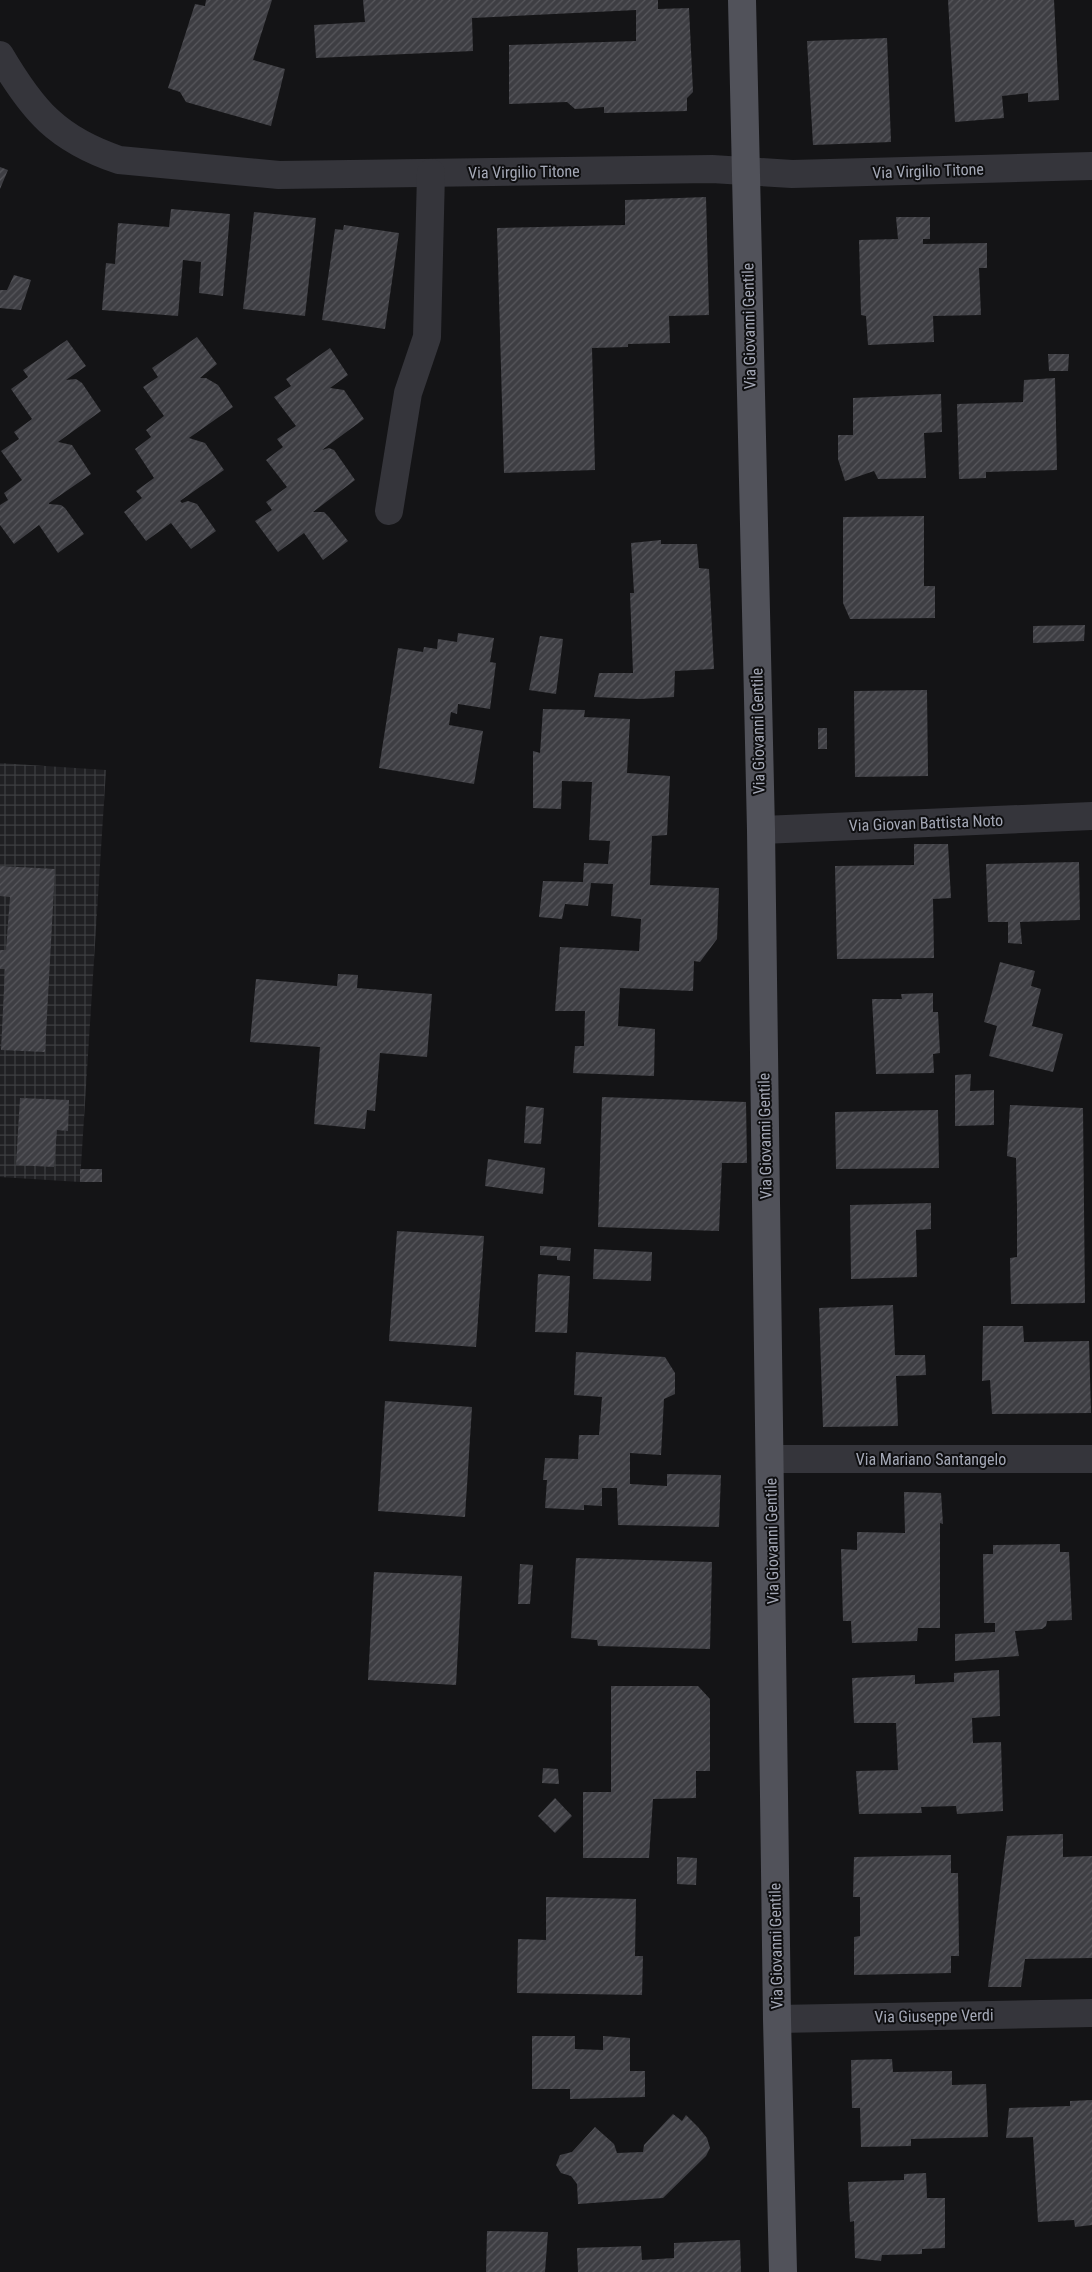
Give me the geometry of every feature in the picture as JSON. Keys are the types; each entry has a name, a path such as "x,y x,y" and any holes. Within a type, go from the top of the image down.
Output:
{"main road":[{"name":"Via Giovanni Gentile","path":"742,0 760,830 771,1459 777,2019 784,2272"}],"street":[{"name":"Via Virgilio Titone","path":"0,56 29,101 50,124 95,152 119,160 267,175 746,170 792,174 1092,166"},
{"path":"389,511 408,394 426,337 431,174"},
{"name":"Via Giovan Battista Noto","path":"760,830 1092,816"},
{"name":"Via Mariano Santangelo","path":"771,1459 1092,1458"},
{"name":"Via Giuseppe Verdi","path":"777,2019 1092,2013"}],"shaded area":[{"path":"0,763 106,770 80,1182 0,1177"}],"building":[{"path":"206,0 272,0 253,60 285,69 271,126 186,102 180,92 168,88 195,4 205,6"},
{"path":"363,0 658,0 658,9 689,8 693,92 687,98 687,111 604,113 604,107 575,109 567,102 509,104 509,45 636,41 636,10 472,18 473,51 316,58 314,25 365,22"},
{"path":"948,0 1054,0 1059,100 1028,102 1028,93 1002,96 1004,118 955,122"},
{"path":"887,38 891,142 813,145 807,41"},
{"path":"0,167 8,170 0,189"},
{"path":"706,197 709,315 669,316 670,343 628,344 628,347 592,348 595,470 504,473 497,228 625,225 625,200"},
{"path":"171,209 230,214 223,296 199,293 201,262 183,260 178,316 102,310 106,263 115,264 118,223 169,227"},
{"path":"254,212 316,218 305,316 243,309"},
{"path":"896,217 930,217 930,239 923,239 923,244 987,243 987,268 979,268 981,315 933,316 934,342 868,345 866,316 861,315 859,240 898,239"},
{"path":"344,225 399,233 385,329 322,320 335,229 343,230"},
{"path":"14,275 31,280 21,310 0,308 0,290 7,290"},
{"path":"197,337 217,364 200,378 206,378 218,385 233,407 189,438 205,443 224,470 180,501 182,503 188,501 197,504 216,531 191,549 171,523 146,541 124,512 142,498 136,491 154,478 135,449 151,437 146,430 164,416 143,387 158,377 152,368"},
{"path":"67,340 86,366 66,380 76,379 82,383 101,411 58,442 72,445 91,474 49,503 61,505 65,508 84,534 58,553 39,525 14,544 0,525 0,505 8,500 4,493 22,480 1,451 19,439 14,432 32,419 11,389 28,377 23,370"},
{"path":"330,348 348,375 330,388 344,390 364,419 322,450 329,448 334,450 355,480 313,512 324,512 348,541 323,560 304,533 278,552 255,521 272,510 266,502 287,487 266,460 283,447 277,439 296,426 274,397 291,386 286,379"},
{"path":"1048,354 1069,354 1068,371 1049,371"},
{"path":"1055,378 1057,470 986,472 986,478 959,479 957,404 1023,402 1024,380"},
{"path":"941,394 942,432 924,433 926,478 878,479 874,471 845,481 838,459 838,435 853,435 853,398"},
{"path":"924,516 924,586 935,586 935,618 850,619 843,603 843,517"},
{"path":"661,540 661,544 697,544 699,568 709,569 714,669 675,671 674,697 640,699 594,697 599,673 633,673 630,593 634,593 631,543"},
{"path":"1085,625 1084,641 1033,643 1033,626"},
{"path":"458,633 494,638 490,662 496,663 490,709 458,704 457,714 451,712 449,725 483,731 474,784 379,768 398,648 423,652 424,647 437,649 438,639 457,642"},
{"path":"540,636 563,639 556,694 529,690"},
{"path":"927,690 928,776 855,777 854,691"},
{"path":"543,709 585,710 584,717 630,719 627,773 670,776 667,835 652,836 650,885 719,888 717,939 700,962 694,961 693,991 620,988 618,1026 655,1029 654,1076 573,1073 575,1046 584,1046 585,1011 555,1011 560,947 639,951 641,919 611,916 613,884 591,883 588,906 565,904 562,919 539,917 543,881 583,882 584,863 608,864 610,841 589,840 592,782 562,781 561,809 533,808 533,751 540,753"},
{"path":"818,728 827,728 827,749 818,749"},
{"path":"914,844 948,844 951,898 933,899 934,958 837,959 835,866 914,865"},
{"path":"1079,862 1080,920 1020,922 1022,944 1008,943 1008,922 988,922 986,864"},
{"path":"0,866 55,869 45,1052 1,1050 5,969 0,969 0,950 6,950 10,897 0,896"},
{"path":"1000,962 1035,971 1031,986 1041,989 1032,1026 1063,1034 1053,1072 989,1056 997,1026 984,1022"},
{"path":"338,974 358,975 357,988 432,994 427,1057 380,1053 375,1111 367,1110 365,1129 314,1124 320,1047 250,1042 256,979 337,986"},
{"path":"933,993 933,1012 938,1012 940,1053 933,1054 934,1073 876,1074 872,999 902,999 901,994"},
{"path":"971,1074 970,1091 994,1090 994,1125 955,1126 955,1075"},
{"path":"602,1097 746,1102 747,1163 722,1163 719,1231 598,1227"},
{"path":"20,1098 69,1100 68,1131 57,1130 54,1167 16,1165"},
{"path":"1010,1105 1083,1108 1085,1303 1011,1304 1010,1258 1017,1257 1017,1206 1016,1158 1007,1156"},
{"path":"526,1106 544,1108 541,1144 524,1143"},
{"path":"938,1110 939,1168 836,1169 835,1112"},
{"path":"488,1159 545,1168 543,1194 485,1186"},
{"path":"80,1169 102,1169 102,1182 80,1182"},
{"path":"931,1203 931,1229 916,1230 917,1277 851,1279 850,1205"},
{"path":"397,1231 484,1236 476,1347 389,1341"},
{"path":"540,1246 571,1248 570,1261 557,1260 557,1256 540,1255"},
{"path":"594,1249 652,1252 651,1281 593,1279"},
{"path":"538,1274 570,1276 567,1333 535,1332"},
{"path":"893,1305 895,1355 925,1355 926,1375 896,1376 898,1426 823,1427 819,1308"},
{"path":"983,1326 1023,1326 1024,1342 1089,1341 1091,1413 992,1414 990,1380 982,1381"},
{"path":"576,1352 665,1357 675,1373 675,1394 664,1399 661,1455 630,1453 630,1484 667,1486 667,1474 721,1475 719,1527 618,1525 617,1488 602,1488 602,1506 584,1505 584,1510 545,1508 547,1480 543,1480 545,1458 578,1459 579,1435 599,1435 602,1397 574,1395"},
{"path":"385,1401 472,1407 465,1517 378,1511"},
{"path":"904,1492 941,1493 943,1524 940,1523 940,1628 918,1628 917,1641 852,1643 851,1621 843,1621 841,1549 857,1550 857,1532 905,1533"},
{"path":"1060,1544 1060,1552 1069,1552 1072,1620 1047,1621 1046,1626 1042,1629 1015,1631 1019,1656 955,1661 955,1634 995,1632 995,1623 984,1623 983,1554 993,1554 993,1545"},
{"path":"576,1558 712,1562 710,1649 598,1646 597,1640 571,1638"},
{"path":"520,1564 533,1565 530,1604 518,1604"},
{"path":"374,1572 462,1576 456,1685 368,1680"},
{"path":"999,1670 1000,1716 972,1718 973,1743 1001,1742 1003,1811 957,1814 956,1806 921,1807 922,1813 859,1814 856,1771 898,1770 896,1723 854,1723 852,1678 915,1675 915,1684 954,1682 954,1673"},
{"path":"611,1686 698,1686 710,1699 710,1771 696,1771 696,1798 653,1799 649,1858 583,1858 583,1792 611,1792"},
{"path":"543,1768 558,1769 559,1784 542,1783"},
{"path":"555,1798 572,1816 555,1833 538,1816"},
{"path":"1063,1834 1063,1857 1092,1856 1092,1958 1025,1959 1021,1987 988,1987 1007,1836"},
{"path":"951,1855 951,1873 958,1873 959,1956 951,1956 951,1973 854,1975 854,1937 860,1936 860,1897 853,1897 854,1857"},
{"path":"677,1857 697,1858 696,1885 677,1884"},
{"path":"546,1897 636,1899 635,1956 643,1956 642,1995 517,1993 518,1939 546,1940"},
{"path":"532,2036 575,2036 575,2049 603,2050 603,2036 630,2038 630,2071 645,2071 645,2097 570,2099 570,2089 532,2089"},
{"path":"892,2059 893,2072 952,2071 952,2085 986,2084 988,2137 911,2139 911,2146 861,2147 860,2108 852,2108 851,2060"},
{"path":"1092,2100 1092,2225 1075,2227 1074,2220 1038,2222 1033,2137 1006,2138 1009,2108 1070,2106 1070,2101"},
{"path":"673,2114 682,2121 686,2115 707,2138 710,2148 706,2156 663,2198 578,2204 577,2184 571,2176 561,2173 556,2165 560,2155 572,2152 595,2127 614,2144 617,2153 643,2152 644,2145"},
{"path":"926,2173 927,2198 945,2198 945,2248 922,2249 922,2254 882,2255 881,2261 855,2258 854,2221 850,2222 848,2182 904,2180 904,2174"},
{"path":"487,2231 548,2232 545,2272 486,2272"},
{"path":"740,2240 741,2272 578,2272 577,2248 641,2246 642,2260 674,2258 674,2243"}]}
